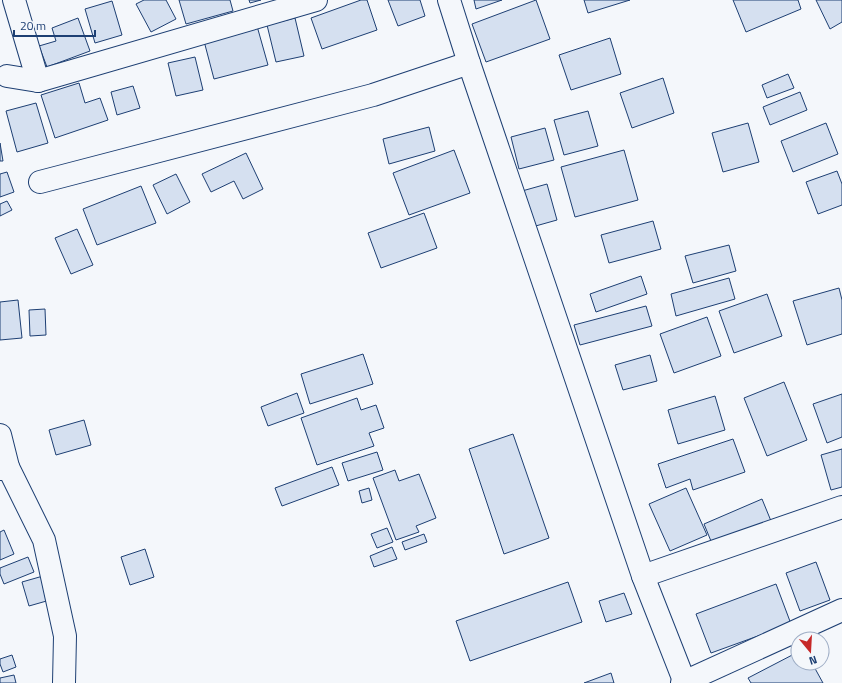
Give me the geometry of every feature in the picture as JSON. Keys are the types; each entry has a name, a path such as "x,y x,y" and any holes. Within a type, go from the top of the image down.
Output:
{"street":[{"path":"14,0 38,81"},
{"path":"7,76 38,81 316,0"},
{"path":"449,0 643,576 684,683 842,610"},
{"path":"40,182 373,95 469,63"},
{"path":"0,435 4,468 44,540 65,636 64,683"},
{"path":"643,576 842,507"}],"building":[{"path":"144,0 166,0 176,19 151,32 136,4"},
{"path":"179,0 230,0 233,11 186,24"},
{"path":"249,0 261,0 250,3"},
{"path":"361,0 367,0 377,30 322,49 311,18"},
{"path":"388,0 420,0 425,16 398,26"},
{"path":"474,0 502,0 476,9"},
{"path":"536,0 550,39 486,62 472,24"},
{"path":"584,0 630,0 588,13"},
{"path":"733,0 798,0 801,9 746,32"},
{"path":"816,0 842,0 842,22 830,29"},
{"path":"112,1 122,35 95,43 85,9"},
{"path":"78,18 90,51 47,67 39,46 56,41 52,28"},
{"path":"295,18 304,56 276,62 267,25"},
{"path":"257,26 268,65 214,79 204,41"},
{"path":"610,38 621,74 571,90 559,55"},
{"path":"195,57 203,90 176,96 168,63"},
{"path":"788,74 794,88 767,98 762,85"},
{"path":"663,78 674,113 632,128 620,93"},
{"path":"79,83 85,103 100,98 108,120 55,138 41,95"},
{"path":"133,86 140,108 117,115 111,92"},
{"path":"800,92 807,110 770,125 763,107"},
{"path":"36,103 48,143 17,152 6,111"},
{"path":"588,111 598,146 564,155 554,120"},
{"path":"748,123 759,162 723,172 712,133"},
{"path":"826,123 838,154 793,172 781,141"},
{"path":"429,127 435,151 389,164 383,139"},
{"path":"545,128 554,160 519,169 511,137"},
{"path":"0,143 3,161 0,161"},
{"path":"454,150 470,193 409,215 393,173"},
{"path":"624,150 638,200 575,217 561,167"},
{"path":"246,153 263,189 243,199 234,181 211,192 202,174"},
{"path":"837,171 842,184 842,205 818,214 806,182"},
{"path":"7,172 14,192 0,197 0,174"},
{"path":"176,174 190,202 167,214 153,185"},
{"path":"547,184 557,220 532,227 522,191"},
{"path":"141,186 156,223 97,245 83,209"},
{"path":"7,201 12,210 0,216 0,204"},
{"path":"424,213 437,248 381,268 368,233"},
{"path":"653,221 661,249 609,263 601,235"},
{"path":"77,229 93,265 71,274 55,238"},
{"path":"729,245 736,271 693,283 685,256"},
{"path":"641,276 647,294 596,312 590,294"},
{"path":"729,278 735,299 676,316 671,294"},
{"path":"839,288 842,300 842,334 807,345 793,301"},
{"path":"767,294 782,336 734,353 719,311"},
{"path":"18,300 22,338 0,340 0,302"},
{"path":"646,306 652,326 580,345 574,325"},
{"path":"45,309 46,335 30,336 29,310"},
{"path":"707,317 721,356 674,373 660,334"},
{"path":"363,354 373,384 310,404 301,374"},
{"path":"650,355 657,381 623,390 615,365"},
{"path":"784,382 807,440 767,456 744,398"},
{"path":"297,393 304,413 268,426 261,407"},
{"path":"842,394 842,437 827,443 813,404"},
{"path":"715,396 725,430 678,444 668,410"},
{"path":"357,398 361,410 376,405 384,428 369,433 374,446 317,465 301,418"},
{"path":"84,420 91,445 56,455 49,430"},
{"path":"513,434 549,538 504,554 469,449"},
{"path":"733,439 745,472 693,490 690,479 666,488 658,464"},
{"path":"842,449 842,487 831,490 821,455"},
{"path":"377,452 383,470 348,481 342,463"},
{"path":"332,467 339,485 282,506 275,488"},
{"path":"395,470 399,481 419,474 436,518 416,526 419,532 396,540 373,478"},
{"path":"369,488 372,500 362,503 359,491"},
{"path":"686,488 707,535 670,551 649,504"},
{"path":"762,499 771,521 713,546 704,524"},
{"path":"387,528 393,542 377,548 371,534"},
{"path":"4,530 14,554 0,560 0,532"},
{"path":"424,534 427,542 405,550 402,542"},
{"path":"392,547 397,559 374,567 370,556"},
{"path":"145,549 154,577 130,585 121,557"},
{"path":"28,557 34,572 4,584 0,574 0,568"},
{"path":"816,562 830,600 800,611 786,573"},
{"path":"43,576 50,600 29,606 22,582"},
{"path":"568,582 582,622 470,661 456,621"},
{"path":"776,584 791,624 711,653 696,614"},
{"path":"624,593 632,614 606,622 599,601"},
{"path":"12,655 16,667 3,672 0,659"},
{"path":"790,656 790,671 816,671 823,683 751,683 748,678"},
{"path":"611,673 614,683 584,683"},
{"path":"14,675 16,683 0,683 0,678"}]}
